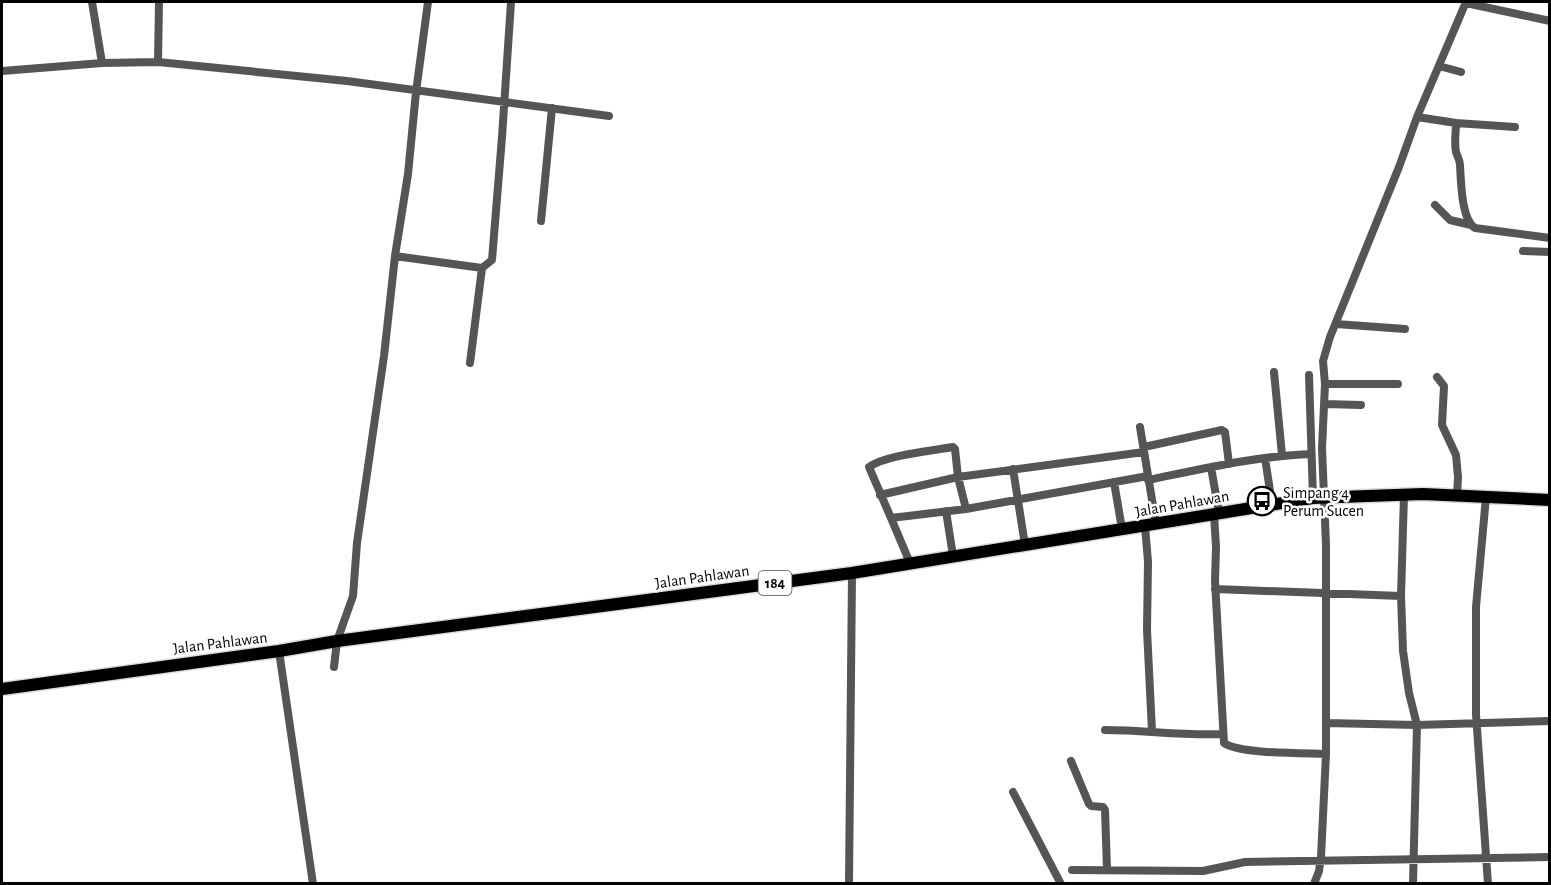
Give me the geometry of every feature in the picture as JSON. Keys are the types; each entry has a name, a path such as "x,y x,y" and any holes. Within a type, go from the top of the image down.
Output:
{"main road":[{"name":"Jalan Pahlawan","path":"2,689 337,641 852,573 1318,498 1404,495 1550,500"}],"street":[{"path":"92,2 102,63"},
{"path":"158,62 159,2"},
{"path":"334,667 337,641 354,596 357,543 408,174 428,2"},
{"path":"470,363 482,268 492,260 511,2"},
{"path":"1318,498 1325,384 1323,361 1330,337 1417,117 1466,2 1550,21"},
{"path":"2,71 102,63 158,62 347,81 609,116"},
{"path":"1439,66 1461,72"},
{"path":"541,221 552,108"},
{"path":"1417,117 1456,123 1515,127"},
{"path":"1456,123 1456,151 1460,163 1459,178 1467,218 1471,225"},
{"path":"1435,205 1450,220 1485,230 1550,238"},
{"path":"1523,250 1550,252"},
{"path":"395,256 482,268"},
{"path":"1336,324 1406,329"},
{"path":"1274,372 1282,455"},
{"path":"1309,375 1311,454 1318,498 1326,592 1326,754 1320,862 1314,884"},
{"path":"1437,377 1443,386 1442,425 1456,455 1457,496"},
{"path":"1325,384 1398,384"},
{"path":"1324,404 1361,405"},
{"path":"1140,427 1148,478 1150,525 1147,630 1152,731"},
{"path":"880,495 958,477 1144,449 1222,430 1225,432 1229,464"},
{"path":"910,563 869,466 898,457 954,447 966,509"},
{"path":"891,518 966,509 1282,455 1311,454"},
{"path":"1265,458 1272,504"},
{"path":"1211,467 1216,514 1215,589 1224,743 1269,751 1326,754"},
{"path":"1013,469 1025,545"},
{"path":"1114,482 1122,530"},
{"path":"1404,495 1401,596 1404,667 1417,725 1413,884"},
{"path":"1486,497 1476,607 1477,723 1488,884"},
{"path":"946,511 953,556"},
{"path":"849,884 852,573"},
{"path":"1215,589 1401,596"},
{"path":"279,651 313,884"},
{"path":"1326,723 1417,725 1550,721"},
{"path":"1105,730 1222,734"},
{"path":"1071,761 1089,804 1103,807 1105,810 1107,869"},
{"path":"1013,792 1061,884"},
{"path":"1072,870 1203,871 1239,862 1550,857"}],"place":[{"name":"Simpang 4 Perum Sucen","path":"1262,501"}]}
